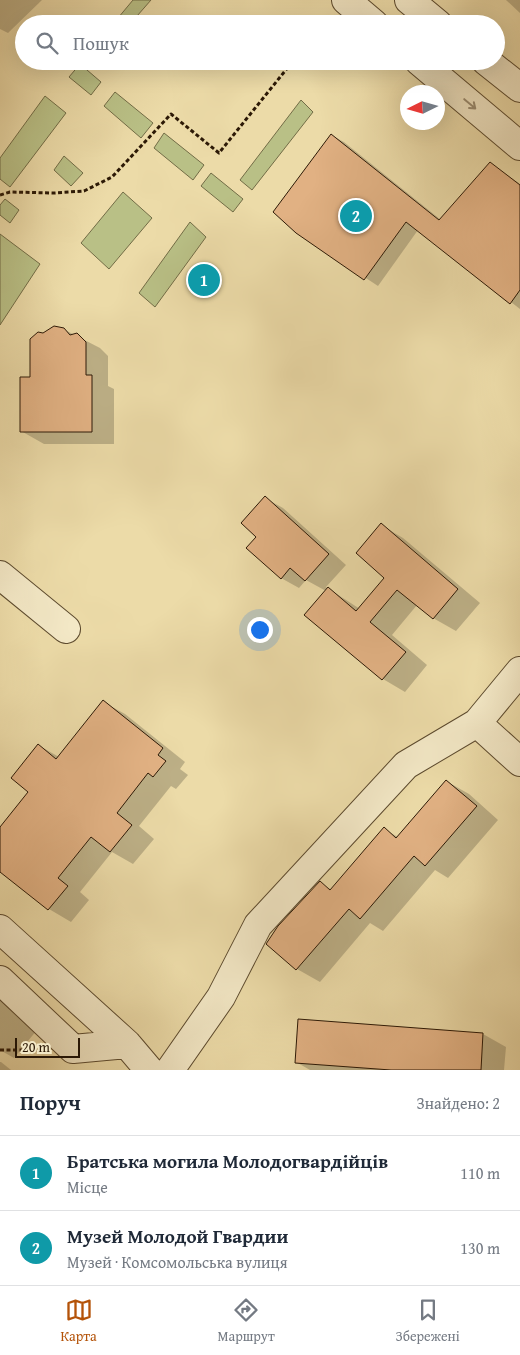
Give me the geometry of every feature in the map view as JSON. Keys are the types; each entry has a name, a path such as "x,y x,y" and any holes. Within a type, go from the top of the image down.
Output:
{"street":[{"path":"409,0 427,15"},
{"path":"338,8 354,15"},
{"path":"430,70 520,146"},
{"path":"497,70 520,88"},
{"path":"0,575 66,629"},
{"path":"170,1070 221,997 258,925 406,764 477,723 520,671"},
{"path":"477,723 520,762"},
{"path":"0,929 127,1044 149,1070"},
{"path":"0,980 73,1049 127,1044"}],"path":[{"path":"0,195 10,192 54,193 84,191 112,177 171,114 219,153 286,70"}],"green space":[{"path":"133,0 151,0 138,15 120,15"},
{"path":"75,70 87,70 101,82 91,95 69,77"},
{"path":"115,92 153,123 141,138 104,106"},
{"path":"45,96 66,113 10,187 0,179 0,158"},
{"path":"301,100 313,112 252,190 240,180"},
{"path":"164,133 204,165 193,180 154,148"},
{"path":"64,156 83,173 71,186 54,170"},
{"path":"211,173 243,199 233,212 201,186"},
{"path":"123,192 152,218 109,269 81,243"},
{"path":"5,199 19,210 10,223 0,215 0,205"},
{"path":"190,222 206,237 155,307 139,293"},
{"path":"0,234 40,264 0,325"}],"building":[{"path":"331,134 439,220 490,162 520,185 520,290 510,304 406,222 364,280 296,233 273,212"},
{"path":"54,326 64,328 70,335 77,333 86,342 86,375 92,375 92,432 20,432 20,377 30,377 30,339 38,332 43,333"},
{"path":"265,496 329,554 305,581 290,568 281,579 246,548 256,537 241,523"},
{"path":"381,523 458,589 433,619 397,590 370,622 406,652 382,680 304,615 328,587 356,611 384,578 356,553"},
{"path":"103,700 163,748 158,755 166,761 153,777 148,773 117,813 132,825 110,852 91,837 58,878 68,886 48,910 0,872 0,827 28,792 11,778 38,744 56,759"},
{"path":"446,780 477,806 425,866 414,856 360,919 349,909 296,970 266,944 278,926 320,881 330,890 384,827 396,838"},
{"path":"298,1019 483,1033 481,1070 391,1070 295,1063"}],"place":[{"name":"Музей Молодой Гвардии","path":"356,216"},
{"name":"Братська могила Молодогвардійців","path":"204,280"}]}
